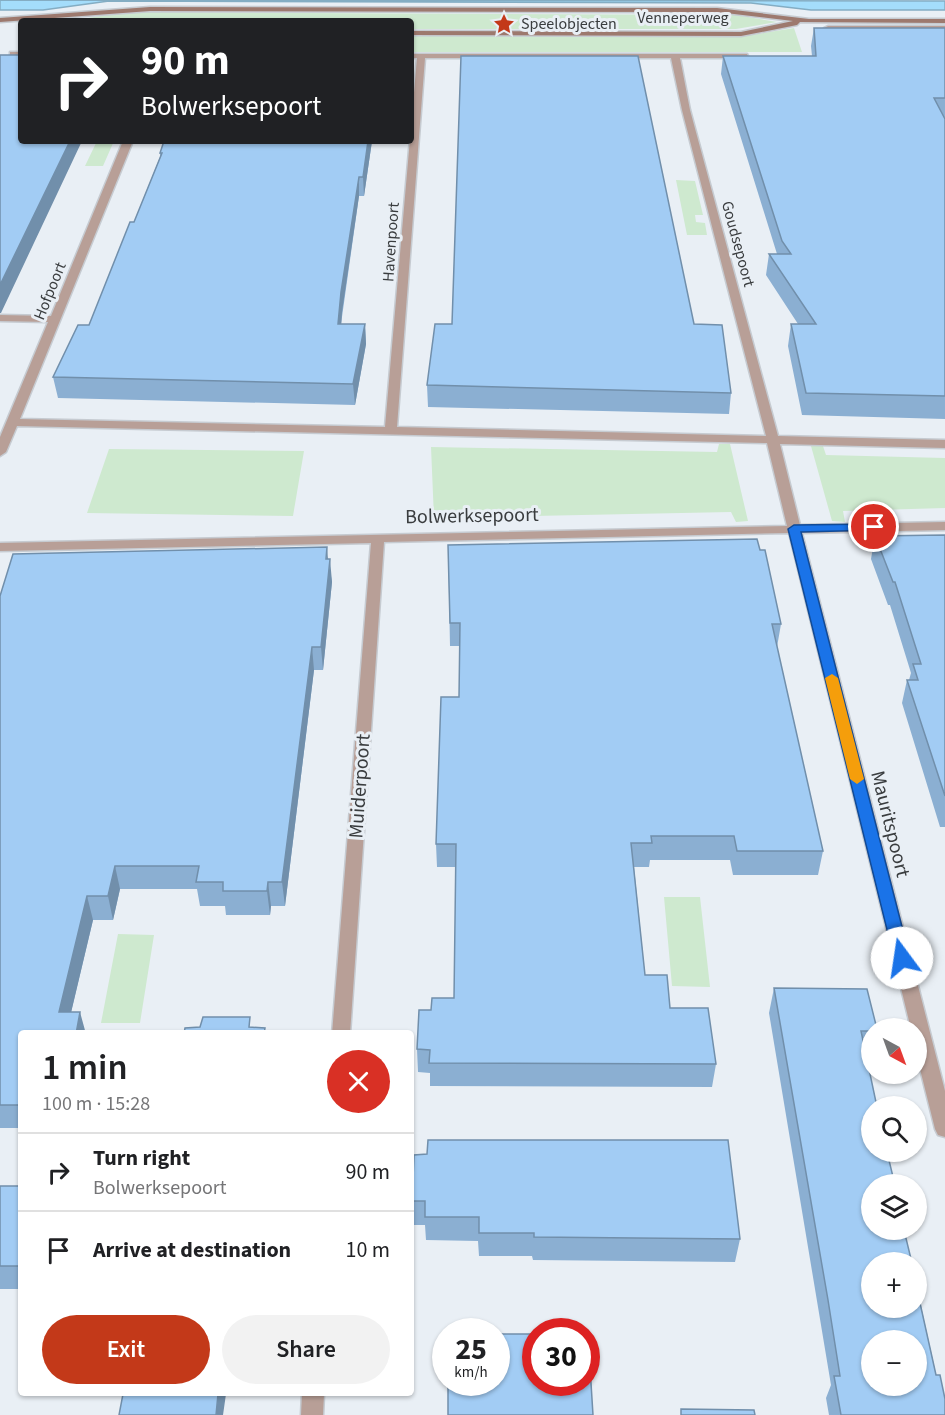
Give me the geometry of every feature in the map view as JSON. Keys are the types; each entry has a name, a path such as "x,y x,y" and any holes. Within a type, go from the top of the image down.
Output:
{"street":[{"name":"Venneperweg","path":"61,18 113,10 173,9 717,10 809,21 945,28"},
{"name":"Venneperweg","path":"0,20 18,20"},
{"name":"Venneperweg","path":"414,33 741,34 809,21"},
{"name":"Venneperweg","path":"853,24 945,21"},
{"path":"828,28 853,24"},
{"path":"416,56 759,56"},
{"name":"Havenpoort","path":"414,87 416,56"},
{"name":"Goudsepoort","path":"675,56 686,110 753,358 794,529"},
{"name":"Hofpoort","path":"0,452 127,144"},
{"name":"Havenpoort","path":"392,431 410,144"},
{"path":"0,318 55,319"},
{"path":"12,422 945,444"},
{"name":"Bolwerksepoort","path":"0,546 945,526"},
{"name":"Mauritspoort","path":"794,529 945,1129"},
{"name":"Muiderpoort","path":"340,1030 378,538"},
{"path":"312,1415 313,1396"}],"green space":[{"path":"127,12 736,15 777,22 736,29 414,29 414,18 88,18"},
{"path":"794,28 802,52 414,52 414,34 752,35"},
{"path":"96,144 113,144 103,166 85,166"},
{"path":"676,180 695,181 703,215 695,215 696,222 705,223 707,235 687,235"},
{"path":"719,444 730,444 748,521 736,522 731,512 434,518 431,447 717,452"},
{"path":"811,446 823,446 826,455 945,458 945,508 843,511 845,522 832,521"},
{"path":"109,449 304,451 293,516 87,513"},
{"path":"664,897 700,897 710,987 672,986"},
{"path":"118,934 154,935 140,1023 101,1023"}],"water":[{"path":"0,0 945,1 945,10 811,10 751,3 109,1 43,10 0,10"}],"building":[{"path":"814,28 945,28 945,98 934,98 945,119 945,396 806,393 791,324 816,324 769,254 791,254 782,241 723,56 816,56"},
{"path":"0,55 18,55 18,144 69,144 0,285"},
{"path":"461,56 638,56 694,324 722,325 731,393 427,385 435,324 452,324"},
{"path":"163,144 368,144 363,177 359,177 338,324 365,324 353,384 53,377 78,325 89,325 130,222 134,222 162,153 160,153"},
{"path":"945,535 945,796 907,680 918,680 913,664 921,664 895,582 893,582 875,536"},
{"path":"757,539 760,550 765,550 781,624 772,624 823,851 737,851 734,836 651,836 652,843 631,843 645,975 667,975 670,1008 708,1008 716,1064 429,1063 430,1050 417,1049 419,1010 431,1010 432,998 454,998 456,844 436,844 441,697 459,697 460,623 450,623 448,545"},
{"path":"327,547 326,559 330,559 321,647 312,647 282,882 268,882 267,891 223,891 223,882 196,882 199,866 115,866 108,896 87,896 59,1012 80,1012 77,1030 18,1030 18,1105 0,1105 0,596 13,554"},
{"path":"774,988 867,989 874,1018 861,1018 861,1084 872,1084 875,1096 861,1096 861,1162 889,1162 892,1174 861,1174 861,1240 906,1240 909,1252 861,1252 861,1318 923,1318 926,1330 861,1330 861,1396 927,1396 927,1334 936,1375 940,1375 945,1399 945,1415 841,1415 834,1376 840,1376"},
{"path":"203,1017 250,1017 249,1027 265,1028 265,1030 185,1030 185,1028 200,1027"},
{"path":"428,1140 728,1140 740,1239 534,1237 534,1233 479,1233 479,1217 425,1217 425,1201 414,1201 414,1155 427,1154"},
{"path":"0,1186 18,1186 18,1266 0,1266"},
{"path":"510,1334 522,1334 522,1396 592,1396 593,1415 448,1415 448,1396 510,1396"},
{"path":"123,1396 218,1396 216,1415 119,1415"},
{"path":"681,1409 754,1410 755,1415 681,1415"}],"slow traffic":[{"path":"832,678 857,779"}],"place":[{"name":"Speelobjecten","path":"504,24"}],"route":[{"path":"874,527 794,529 902,958"}]}
